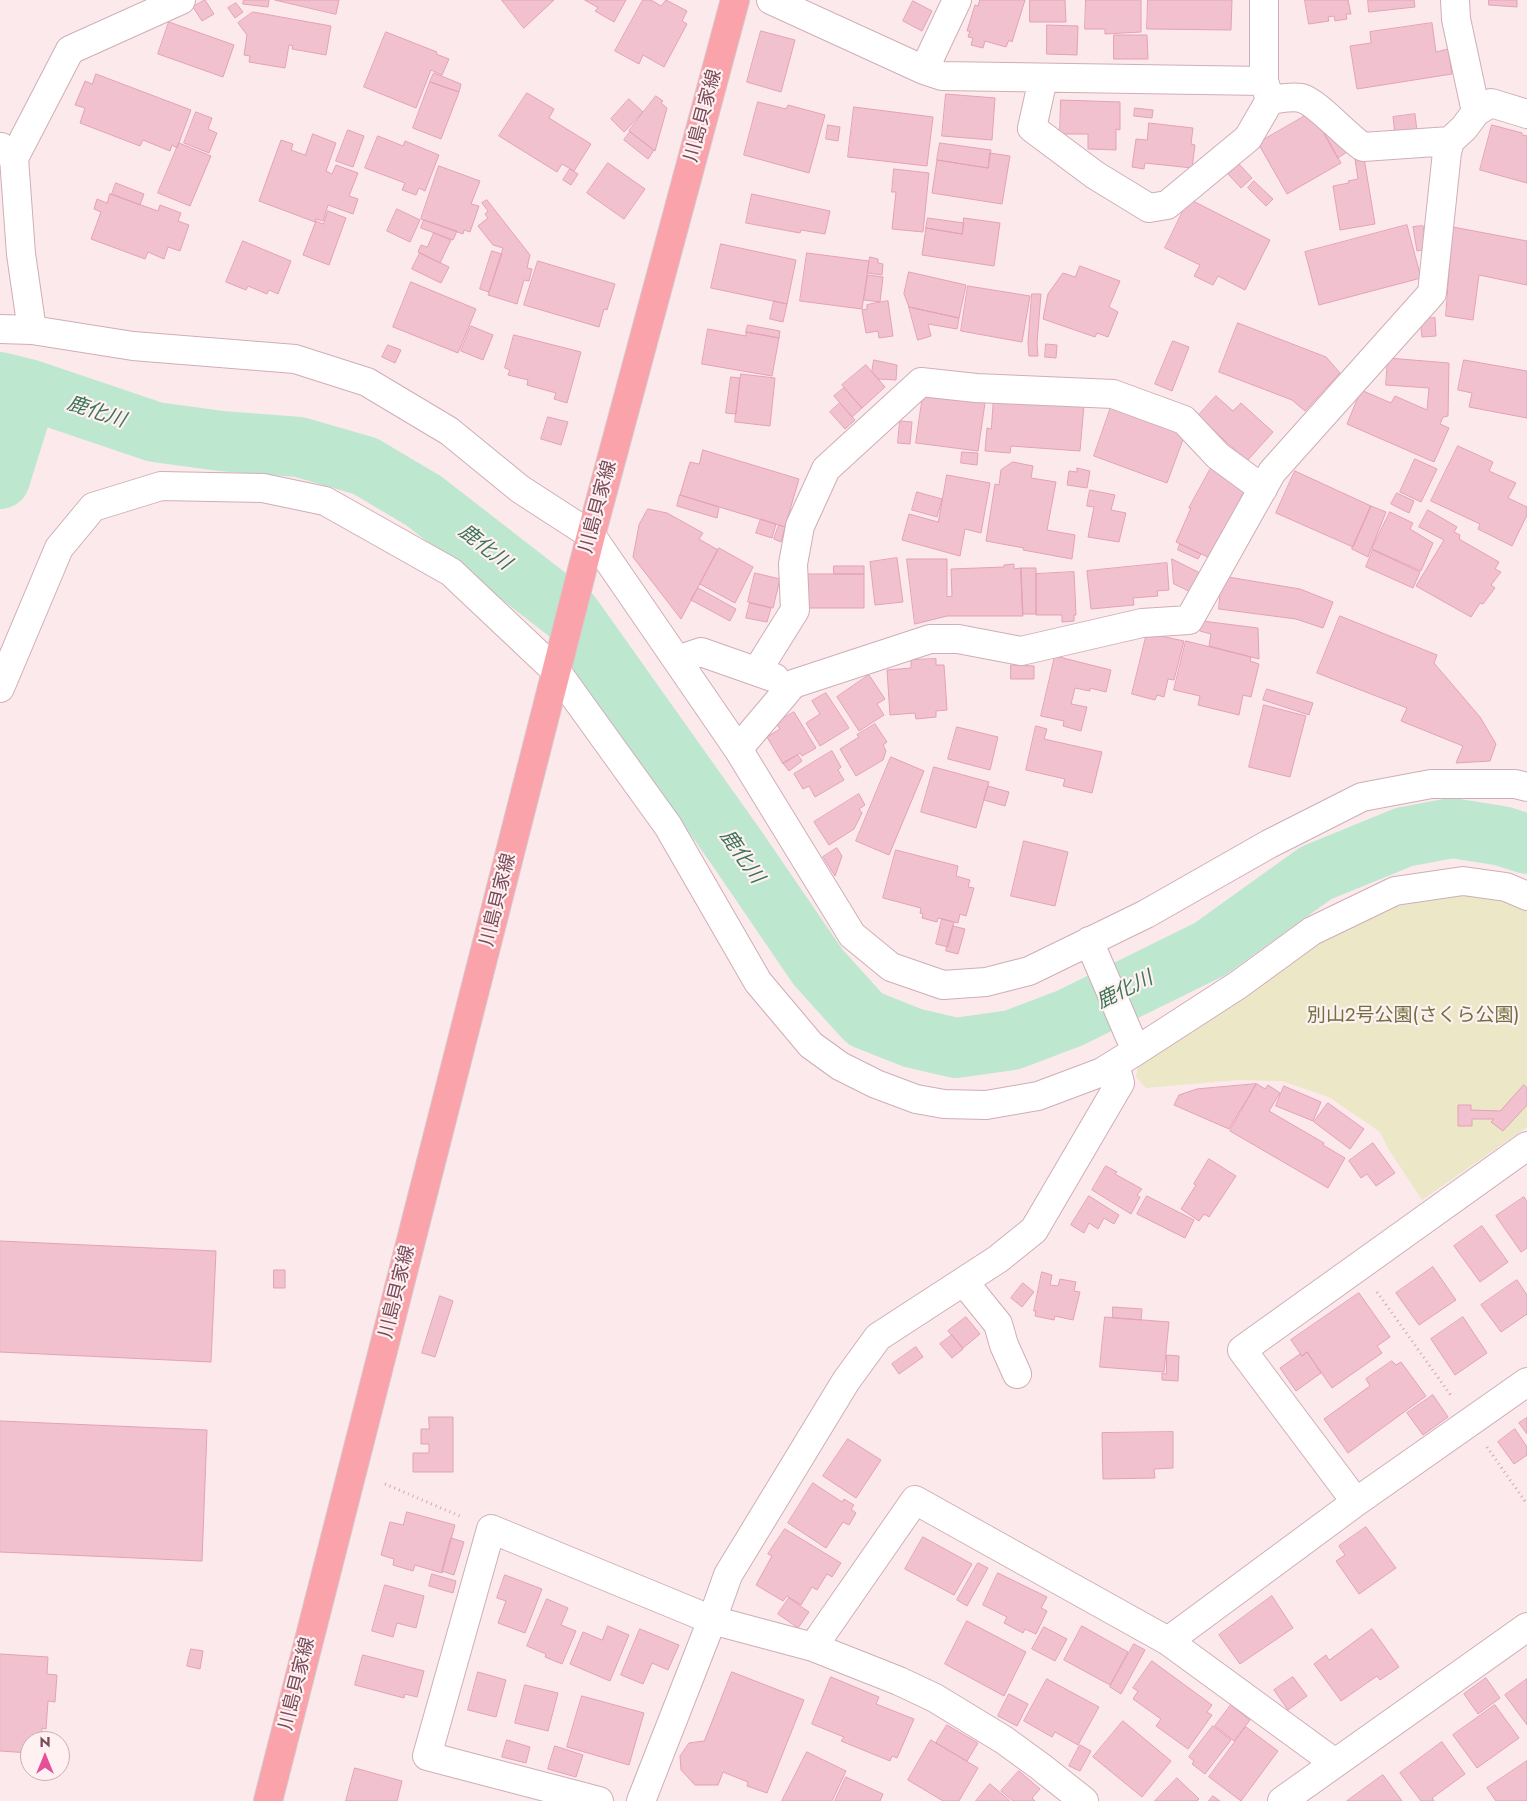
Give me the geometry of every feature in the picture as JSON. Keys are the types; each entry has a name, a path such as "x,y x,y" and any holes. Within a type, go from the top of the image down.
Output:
{"main road":[{"name":"川島貝家線","path":"268,1801 591,536 735,0"}],"street":[{"path":"32,330 7,152 70,50 181,0"},
{"path":"771,0 924,70 942,76 1267,90 1302,98 1316,106 1351,139 1363,147 1450,142"},
{"path":"924,70 958,0"},
{"path":"1043,79 1032,128 1095,175 1149,208 1167,205 1248,138 1267,90 1264,0"},
{"path":"1455,0 1456,19 1476,112"},
{"path":"738,748 792,684 930,639 958,639 1021,651 1142,623 1188,620 1272,472 1432,293 1447,152 1450,142 1476,112 1491,103 1527,114"},
{"path":"0,329 32,330 132,346 295,359 367,382 449,431 520,489 591,536 738,748 852,935 891,967 943,986 986,982 1094,951 1146,914 1269,844 1362,797 1431,784 1515,784 1527,787"},
{"path":"757,671 795,610 793,564 800,526 826,469 921,382 976,388 1113,394 1184,420 1218,456 1263,489"},
{"path":"0,688 58,548 93,507 161,486 263,488 325,500 451,572 557,672 668,826 758,982 811,1045 840,1066 876,1084 916,1099 944,1104 986,1105 1038,1096 1102,1072 1128,1052 1238,986 1312,931 1395,891 1463,881 1506,887 1527,896"},
{"path":"677,660 701,652 792,684"},
{"path":"641,1801 728,1575 846,1381 878,1337 998,1259 1034,1230 1120,1083 1128,1052 1094,951"},
{"path":"1356,1502 1242,1350 1527,1146"},
{"path":"964,1282 998,1324 1017,1374"},
{"path":"1168,1641 1356,1502 1527,1382"},
{"path":"813,1648 914,1500 1168,1641 1335,1763"},
{"path":"599,1801 427,1756 491,1529 712,1620 813,1648 899,1681 935,1698 1004,1740 1084,1801"},
{"path":"1282,1801 1527,1626"}],"path":[{"path":"1358,1266 1527,1504"},
{"path":"385,1484 491,1529"}],"green space":[{"name":"別山2号公園(さくら公園)","path":"1463,886 1527,902 1527,1127 1422,1200 1389,1150 1380,1132 1329,1097 1282,1081 1237,1080 1146,1088 1136,1077 1138,1067 1153,1049 1377,904"}],"building":[{"path":"205,0 214,14 202,21 193,7"},
{"path":"244,0 269,0 268,7 243,4"},
{"path":"275,0 339,0 336,14"},
{"path":"502,0 554,0 524,28"},
{"path":"585,0 626,0 614,22 595,11 598,8"},
{"path":"643,0 651,0 661,6 666,0 687,11 682,21 687,24 664,67 643,55 639,64 615,51"},
{"path":"980,0 1025,0 1012,42 1009,40 1006,47 985,41 983,48 971,45 973,38 968,37 970,31 967,31 975,5 978,6"},
{"path":"1030,0 1065,0 1066,22 1030,22"},
{"path":"1086,0 1141,0 1141,32 1105,34 1105,29 1085,29"},
{"path":"1148,0 1232,0 1231,30 1147,29"},
{"path":"1305,0 1348,0 1351,14 1346,14 1347,19 1335,21 1334,16 1328,17 1329,21 1309,24"},
{"path":"1368,0 1414,0 1415,7 1369,12"},
{"path":"1489,0 1517,0 1517,7 1489,5"},
{"path":"913,1 932,11 922,31 903,21"},
{"path":"236,3 243,12 235,18 228,8"},
{"path":"253,12 331,26 326,55 292,49 293,46 289,45 285,68 249,62 250,56 244,55 247,35 238,23"},
{"path":"169,22 234,45 223,77 158,54"},
{"path":"1432,23 1436,52 1448,49 1452,74 1357,89 1350,46 1371,43 1370,32"},
{"path":"1047,25 1078,26 1077,55 1047,54"},
{"path":"761,31 795,40 781,92 747,82"},
{"path":"386,32 437,52 436,54 449,59 442,75 431,70 416,108 364,87"},
{"path":"1114,35 1147,35 1148,59 1114,59"},
{"path":"434,73 461,84 459,92 430,82"},
{"path":"96,74 191,110 177,148 172,145 170,151 143,140 140,146 80,123 85,108 75,105 85,81 92,84"},
{"path":"430,82 459,92 441,139 413,128"},
{"path":"527,93 554,109 549,118 591,144 574,171 562,164 557,172 499,136"},
{"path":"946,94 995,98 992,140 942,136"},
{"path":"656,96 663,101 661,103 667,108 655,151 629,131"},
{"path":"629,99 643,112 624,132 611,119"},
{"path":"1061,100 1120,102 1120,130 1116,129 1116,150 1088,149 1088,134 1060,134"},
{"path":"758,102 786,109 788,105 825,115 809,173 744,155"},
{"path":"854,107 933,117 927,166 848,157"},
{"path":"1135,108 1153,110 1152,118 1134,116"},
{"path":"196,112 212,118 208,129 217,133 209,153 184,143"},
{"path":"1312,112 1341,163 1287,194 1258,143"},
{"path":"1313,113 1350,150 1338,158"},
{"path":"1415,114 1417,131 1395,134 1393,117"},
{"path":"1149,123 1193,128 1191,144 1195,145 1192,168 1145,163 1144,169 1132,167 1136,139 1147,140"},
{"path":"828,125 840,127 838,141 826,139"},
{"path":"1492,125 1527,136 1527,183 1480,170"},
{"path":"348,130 364,136 353,167 336,161"},
{"path":"630,132 654,150 648,159 624,140"},
{"path":"313,134 336,143 326,171 332,174 336,165 358,173 349,196 358,199 353,214 328,205 323,221 316,219 315,222 259,201 281,140 293,144 291,150 305,155"},
{"path":"378,136 403,146 405,141 439,155 425,191 419,188 416,195 402,190 405,183 365,168"},
{"path":"179,143 211,156 190,206 158,193"},
{"path":"940,143 991,150 988,168 937,160"},
{"path":"990,153 1010,156 1002,204 932,193 937,160 988,168"},
{"path":"1364,158 1375,224 1340,230 1333,186 1358,179 1355,159"},
{"path":"608,163 645,189 624,219 587,193"},
{"path":"1239,164 1252,178 1241,188 1228,174"},
{"path":"439,166 480,181 471,204 479,206 470,232 464,230 463,234 421,219"},
{"path":"570,169 578,174 571,185 563,180"},
{"path":"894,169 929,173 923,232 892,229 896,192 892,192"},
{"path":"1254,181 1273,199 1266,206 1248,188"},
{"path":"116,183 144,194 140,205 112,194"},
{"path":"110,194 158,211 160,205 181,213 178,221 189,225 180,251 168,247 164,259 148,252 145,259 91,239 101,212 94,209 97,199 107,203"},
{"path":"752,194 830,211 825,234 801,230 800,233 746,223"},
{"path":"1189,199 1270,240 1245,290 1218,276 1213,285 1194,276 1200,265 1165,248"},
{"path":"487,200 530,255 527,268 532,269 529,281 524,280 517,304 488,295 503,248 493,245 478,226 488,218 485,214 488,211 482,203"},
{"path":"397,209 420,220 410,242 387,231"},
{"path":"328,211 346,218 329,265 303,255 316,221 323,224"},
{"path":"928,218 964,223 962,234 926,228"},
{"path":"964,218 1000,223 994,266 922,255 926,228 962,234"},
{"path":"424,220 457,231 453,240 421,228"},
{"path":"1407,225 1421,278 1319,305 1305,252"},
{"path":"1423,226 1427,249 1417,251 1413,227"},
{"path":"1453,227 1527,241 1527,285 1479,275 1473,320 1446,316"},
{"path":"434,233 451,240 440,263 418,252 421,245 427,247"},
{"path":"243,241 291,261 278,294 269,290 267,294 248,286 246,290 226,282"},
{"path":"721,244 796,260 787,304 711,288"},
{"path":"492,251 502,254 489,292 480,289"},
{"path":"420,253 449,267 441,283 412,269"},
{"path":"807,253 869,261 862,309 800,301"},
{"path":"870,257 878,259 878,263 883,264 882,275 868,273"},
{"path":"538,261 615,284 607,310 604,309 599,327 524,305"},
{"path":"1080,266 1120,281 1109,307 1118,312 1108,337 1097,333 1095,337 1043,319 1048,294 1063,273 1075,277"},
{"path":"909,272 966,285 959,318 909,307 904,294"},
{"path":"868,275 883,277 880,302 864,300"},
{"path":"411,282 476,309 458,353 393,327"},
{"path":"968,286 1030,296 1022,342 961,331"},
{"path":"1032,294 1041,294 1037,343 1038,356 1029,356 1028,343"},
{"path":"774,301 787,304 783,322 770,319"},
{"path":"888,301 893,336 879,338 878,331 866,333 862,310 867,309 867,305"},
{"path":"909,307 959,318 957,329 928,324 931,336 918,340"},
{"path":"1435,318 1436,336 1422,337 1420,319"},
{"path":"1238,323 1326,357 1340,373 1305,411 1292,400 1219,372"},
{"path":"748,325 780,331 779,338 746,332"},
{"path":"471,326 493,335 483,360 461,351"},
{"path":"708,329 746,336 746,332 779,338 772,376 702,364"},
{"path":"514,335 581,352 567,403 554,399 556,393 527,385 528,380 508,375 510,370 505,368"},
{"path":"1173,341 1189,347 1172,391 1155,384"},
{"path":"1046,344 1057,345 1056,358 1045,357"},
{"path":"388,345 401,350 395,363 382,357"},
{"path":"1388,358 1449,363 1448,416 1443,417 1440,424 1449,428 1434,462 1347,424 1361,390 1391,403 1395,396 1427,410 1429,388 1386,385"},
{"path":"874,360 897,365 896,380 878,379 872,372"},
{"path":"1464,360 1527,371 1527,418 1469,407 1472,393 1458,390"},
{"path":"866,365 885,387 862,408 842,385"},
{"path":"741,374 775,378 770,426 735,422"},
{"path":"731,377 740,378 736,414 726,413"},
{"path":"844,388 862,408 852,417 834,396"},
{"path":"923,395 985,403 978,451 916,443"},
{"path":"1216,396 1233,411 1241,403 1273,432 1247,461 1198,416"},
{"path":"994,397 1084,405 1080,451 1011,446 1010,453 985,451 987,428 991,429"},
{"path":"840,403 855,420 845,429 830,412"},
{"path":"1111,407 1185,434 1167,483 1094,456"},
{"path":"548,417 568,422 561,445 541,439"},
{"path":"900,421 912,422 910,444 898,443"},
{"path":"1458,446 1493,462 1489,471 1516,483 1508,498 1527,507 1527,515 1512,546 1478,529 1480,524 1431,501"},
{"path":"703,450 799,479 785,527 680,495 690,462 699,464"},
{"path":"962,452 978,453 977,465 961,463"},
{"path":"1415,459 1437,469 1421,502 1400,492"},
{"path":"1013,462 1033,466 1031,478 1056,482 1047,530 1075,535 1072,559 986,541 995,484 999,485 1001,470"},
{"path":"1077,468 1090,471 1087,488 1067,485 1069,471 1077,472"},
{"path":"1211,468 1247,485 1212,559 1176,542 1191,508 1189,508"},
{"path":"1295,471 1371,506 1353,547 1276,513"},
{"path":"947,475 990,483 981,533 965,529 960,556 902,540 909,514 938,522"},
{"path":"1090,490 1115,495 1111,510 1126,513 1119,542 1088,537 1094,507 1087,506"},
{"path":"917,492 942,499 937,517 912,510"},
{"path":"1397,493 1414,501 1409,513 1391,504"},
{"path":"680,495 719,507 717,518 677,506"},
{"path":"1371,506 1386,512 1368,557 1352,549"},
{"path":"648,509 667,513 703,533 699,539 718,550 681,619 633,557 639,525"},
{"path":"1428,510 1457,527 1454,532 1460,535 1459,539 1499,562 1495,569 1501,572 1491,585 1495,588 1483,604 1480,603 1471,617 1416,586 1444,540 1419,527"},
{"path":"1390,512 1413,523 1410,529 1433,543 1421,571 1372,549"},
{"path":"761,519 776,524 772,538 756,533"},
{"path":"779,525 785,527 781,542 774,539"},
{"path":"1180,544 1201,554 1198,559 1178,550"},
{"path":"719,548 753,567 735,603 700,584"},
{"path":"1373,550 1420,572 1413,588 1366,567"},
{"path":"897,558 903,602 875,605 870,562"},
{"path":"907,559 947,559 947,597 952,596 951,569 1004,567 1004,565 1014,564 1014,569 1021,568 1023,616 947,616 915,624"},
{"path":"1172,559 1200,573 1191,592 1174,584"},
{"path":"1167,563 1169,590 1157,591 1158,596 1133,598 1134,605 1091,609 1087,571"},
{"path":"834,566 864,566 864,574 834,574"},
{"path":"1021,568 1036,568 1036,614 1023,614"},
{"path":"1074,572 1076,615 1074,615 1074,621 1062,622 1062,615 1036,615 1036,574"},
{"path":"755,573 780,579 773,608 748,602"},
{"path":"808,574 864,574 864,608 808,608"},
{"path":"1222,576 1300,589 1333,602 1323,628 1296,619 1219,609"},
{"path":"698,588 736,609 730,621 691,600"},
{"path":"750,603 771,608 767,622 746,618"},
{"path":"1340,616 1437,655 1434,663 1480,717 1496,744 1490,761 1456,763 1463,746 1401,721 1407,708 1317,673"},
{"path":"1202,621 1258,628 1259,659 1209,646 1211,634 1200,631"},
{"path":"1147,633 1184,641 1174,680 1168,679 1164,697 1157,695 1155,700 1132,694"},
{"path":"1186,641 1251,657 1250,661 1259,664 1251,697 1243,695 1239,715 1198,705 1200,696 1174,690"},
{"path":"1055,656 1111,670 1106,692 1090,688 1090,691 1075,688 1071,704 1087,707 1081,731 1063,726 1064,721 1041,716"},
{"path":"936,659 936,665 944,665 947,710 936,711 936,717 916,719 915,713 890,715 887,670 911,668 911,660"},
{"path":"1011,665 1034,666 1034,679 1011,679"},
{"path":"869,675 885,699 877,704 884,715 859,731 837,697"},
{"path":"1267,689 1313,703 1309,715 1263,700"},
{"path":"826,693 849,728 820,746 806,723 820,714 812,701"},
{"path":"1264,705 1306,716 1290,777 1249,767"},
{"path":"794,712 816,748 802,756 800,753 783,764 767,737 780,729 776,723"},
{"path":"875,724 887,742 883,745 886,751 883,760 856,776 840,749 859,737 857,735"},
{"path":"1036,726 1047,729 1044,739 1102,752 1092,793 1063,786 1065,779 1026,770"},
{"path":"957,727 998,737 990,770 948,759"},
{"path":"832,751 841,767 838,770 844,780 815,797 809,786 803,789 794,774"},
{"path":"798,755 802,761 789,771 783,763"},
{"path":"891,757 924,771 889,855 856,841"},
{"path":"934,767 989,782 976,828 921,812"},
{"path":"988,786 1009,792 1005,806 984,800"},
{"path":"859,794 865,805 859,809 862,813 854,829 829,845 814,822"},
{"path":"1024,841 1068,852 1055,906 1011,896"},
{"path":"837,848 842,856 835,876 823,857"},
{"path":"896,850 958,866 956,876 970,880 968,887 974,888 966,916 960,914 958,923 938,918 937,922 922,918 921,908 883,898"},
{"path":"942,919 954,922 948,947 936,944"},
{"path":"953,926 965,929 958,954 946,951"},
{"path":"1256,1084 1229,1129 1174,1105 1179,1095 1197,1089"},
{"path":"1257,1084 1265,1089 1268,1085 1280,1093 1269,1111 1324,1143 1323,1145 1345,1158 1328,1188 1230,1131"},
{"path":"1524,1085 1527,1088 1527,1105 1503,1131 1491,1122 1494,1119 1472,1119 1472,1126 1458,1126 1458,1105 1471,1105 1471,1110 1500,1111"},
{"path":"1284,1086 1321,1102 1313,1121 1276,1106"},
{"path":"1328,1103 1364,1129 1350,1149 1314,1122"},
{"path":"1373,1143 1395,1173 1376,1186 1367,1174 1361,1178 1349,1161"},
{"path":"1209,1159 1236,1176 1209,1217 1204,1214 1199,1221 1181,1209"},
{"path":"1106,1166 1117,1172 1115,1174 1142,1189 1137,1195 1140,1197 1131,1214 1092,1190"},
{"path":"1089,1196 1119,1215 1114,1224 1104,1218 1098,1229 1089,1223 1084,1233 1071,1225"},
{"path":"1147,1196 1194,1220 1185,1238 1137,1214"},
{"path":"1524,1197 1527,1202 1527,1248 1521,1252 1496,1216"},
{"path":"1482,1226 1508,1262 1480,1282 1454,1246"},
{"path":"0,1241 216,1251 211,1362 0,1352"},
{"path":"1433,1267 1456,1300 1419,1325 1396,1293"},
{"path":"274,1270 285,1270 285,1288 274,1288"},
{"path":"1042,1272 1052,1275 1050,1285 1058,1286 1060,1279 1076,1282 1074,1291 1080,1292 1073,1320 1055,1316 1054,1320 1035,1316 1036,1311 1034,1311"},
{"path":"1517,1280 1527,1295 1527,1314 1501,1332 1481,1305"},
{"path":"1023,1283 1034,1292 1022,1307 1011,1298"},
{"path":"1359,1293 1390,1337 1377,1346 1382,1353 1332,1388 1307,1352 1302,1356 1291,1340"},
{"path":"440,1296 453,1301 435,1357 422,1353"},
{"path":"1113,1307 1142,1309 1141,1320 1113,1318"},
{"path":"966,1317 980,1334 963,1348 948,1331"},
{"path":"1105,1317 1169,1322 1164,1372 1100,1367"},
{"path":"1463,1317 1487,1353 1455,1375 1431,1339"},
{"path":"952,1335 963,1349 952,1358 940,1344"},
{"path":"916,1347 923,1357 899,1374 892,1364"},
{"path":"1307,1352 1321,1373 1296,1391 1280,1368 1300,1354 1302,1356"},
{"path":"1167,1355 1179,1356 1178,1381 1162,1380 1162,1373 1166,1374"},
{"path":"1392,1361 1396,1365 1401,1362 1426,1396 1348,1453 1324,1419 1370,1386 1366,1379"},
{"path":"1433,1395 1448,1417 1423,1435 1407,1413"},
{"path":"429,1417 453,1417 453,1472 413,1472 413,1453 429,1453 429,1444 421,1444 421,1429 429,1429"},
{"path":"1527,1418 1527,1434 1519,1423"},
{"path":"0,1421 207,1430 202,1561 0,1552"},
{"path":"1515,1429 1527,1447 1527,1455 1514,1464 1498,1442"},
{"path":"1173,1432 1173,1468 1154,1469 1155,1478 1103,1479 1102,1433"},
{"path":"848,1439 881,1460 856,1498 823,1476"},
{"path":"813,1483 842,1502 844,1499 854,1505 851,1509 856,1513 849,1525 843,1522 826,1548 788,1523"},
{"path":"407,1512 455,1525 442,1573 415,1565 413,1571 393,1565 394,1559 381,1555 390,1522 403,1525"},
{"path":"1366,1527 1396,1568 1359,1594 1336,1561 1345,1555 1339,1546"},
{"path":"785,1529 841,1563 832,1577 827,1574 817,1590 812,1587 801,1605 787,1596 783,1601 756,1585 772,1556 768,1554"},
{"path":"923,1537 972,1564 954,1595 905,1569"},
{"path":"451,1538 464,1542 454,1575 442,1571"},
{"path":"978,1563 988,1568 967,1606 957,1600"},
{"path":"998,1573 1047,1597 1041,1608 1047,1611 1036,1634 1025,1629 1023,1633 1004,1623 1007,1617 983,1605"},
{"path":"432,1574 456,1581 453,1593 429,1586"},
{"path":"505,1575 542,1589 525,1633 498,1623 506,1601 497,1598"},
{"path":"385,1585 424,1596 416,1628 397,1623 393,1637 372,1631"},
{"path":"1272,1596 1293,1628 1240,1664 1219,1635"},
{"path":"789,1598 809,1612 798,1628 778,1614"},
{"path":"547,1599 568,1608 561,1625 576,1631 562,1664 545,1657 546,1654 527,1646"},
{"path":"967,1621 1026,1652 1004,1696 945,1664"},
{"path":"608,1626 629,1635 610,1681 570,1664 583,1632 602,1640"},
{"path":"1082,1626 1128,1652 1110,1685 1064,1660"},
{"path":"1044,1627 1067,1639 1055,1661 1032,1649"},
{"path":"640,1629 679,1645 668,1670 652,1663 643,1684 621,1675"},
{"path":"1372,1629 1399,1667 1380,1680 1377,1676 1341,1701 1314,1664 1326,1655 1329,1660"},
{"path":"1134,1644 1145,1650 1121,1694 1110,1687"},
{"path":"191,1649 203,1651 200,1669 187,1666"},
{"path":"0,1654 48,1657 47,1674 57,1675 55,1702 48,1701 46,1729 42,1728 42,1731 20,1731 20,1752 0,1751"},
{"path":"363,1655 424,1671 417,1697 405,1694 404,1698 355,1685"},
{"path":"1152,1661 1212,1705 1207,1712 1212,1715 1188,1749 1156,1726 1161,1719 1133,1699 1138,1691 1133,1688"},
{"path":"478,1672 506,1680 496,1717 468,1710"},
{"path":"732,1672 804,1700 767,1793 747,1786 748,1782 723,1772 718,1785 695,1785 681,1770 680,1756 689,1743 704,1741"},
{"path":"831,1677 879,1697 876,1704 914,1719 897,1758 892,1756 890,1761 841,1741 844,1737 812,1724"},
{"path":"1293,1677 1307,1696 1288,1710 1274,1690"},
{"path":"1486,1678 1500,1698 1478,1714 1464,1694"},
{"path":"1047,1679 1099,1707 1078,1745 1055,1732 1052,1737 1024,1721"},
{"path":"1527,1679 1527,1725 1505,1695"},
{"path":"525,1685 558,1693 548,1731 515,1723"},
{"path":"1009,1694 1028,1704 1017,1726 998,1716"},
{"path":"582,1696 644,1713 629,1765 567,1747"},
{"path":"1231,1705 1250,1720 1234,1741 1215,1726"},
{"path":"1495,1705 1519,1738 1477,1768 1453,1735"},
{"path":"1123,1721 1171,1761 1142,1797 1093,1757"},
{"path":"947,1725 978,1743 967,1761 936,1743"},
{"path":"1213,1726 1231,1740 1205,1774 1192,1764 1194,1761 1189,1757"},
{"path":"1246,1727 1278,1751 1241,1801 1209,1777"},
{"path":"507,1740 530,1747 526,1763 502,1757"},
{"path":"931,1740 978,1768 959,1801 943,1801 908,1780"},
{"path":"1442,1742 1465,1774 1432,1798 1434,1801 1421,1801 1400,1773"},
{"path":"1080,1745 1091,1751 1080,1771 1069,1766"},
{"path":"555,1746 583,1755 576,1777 548,1769"},
{"path":"807,1752 846,1771 832,1801 782,1801"},
{"path":"1527,1761 1527,1801 1496,1801 1487,1788"},
{"path":"355,1768 402,1781 397,1801 346,1801"},
{"path":"1019,1771 1040,1789 1032,1798 1035,1801 1013,1801 1001,1791"},
{"path":"1383,1775 1402,1801 1347,1801"},
{"path":"846,1777 883,1794 880,1801 835,1801"},
{"path":"1177,1778 1199,1799 1197,1801 1155,1801"},
{"path":"990,1784 1010,1801 976,1801"},
{"path":"1213,1796 1220,1801 1209,1801"}],"waterway":[{"name":"鹿化川","path":"0,382 28,389 155,432 221,441 299,447 365,466 424,501 572,616 736,847 818,967 865,1019 913,1038 956,1048 1012,1040 1070,1018 1210,949 1316,873 1404,837 1452,828 1502,836 1527,844"},
{"path":"0,479 28,389"}]}
